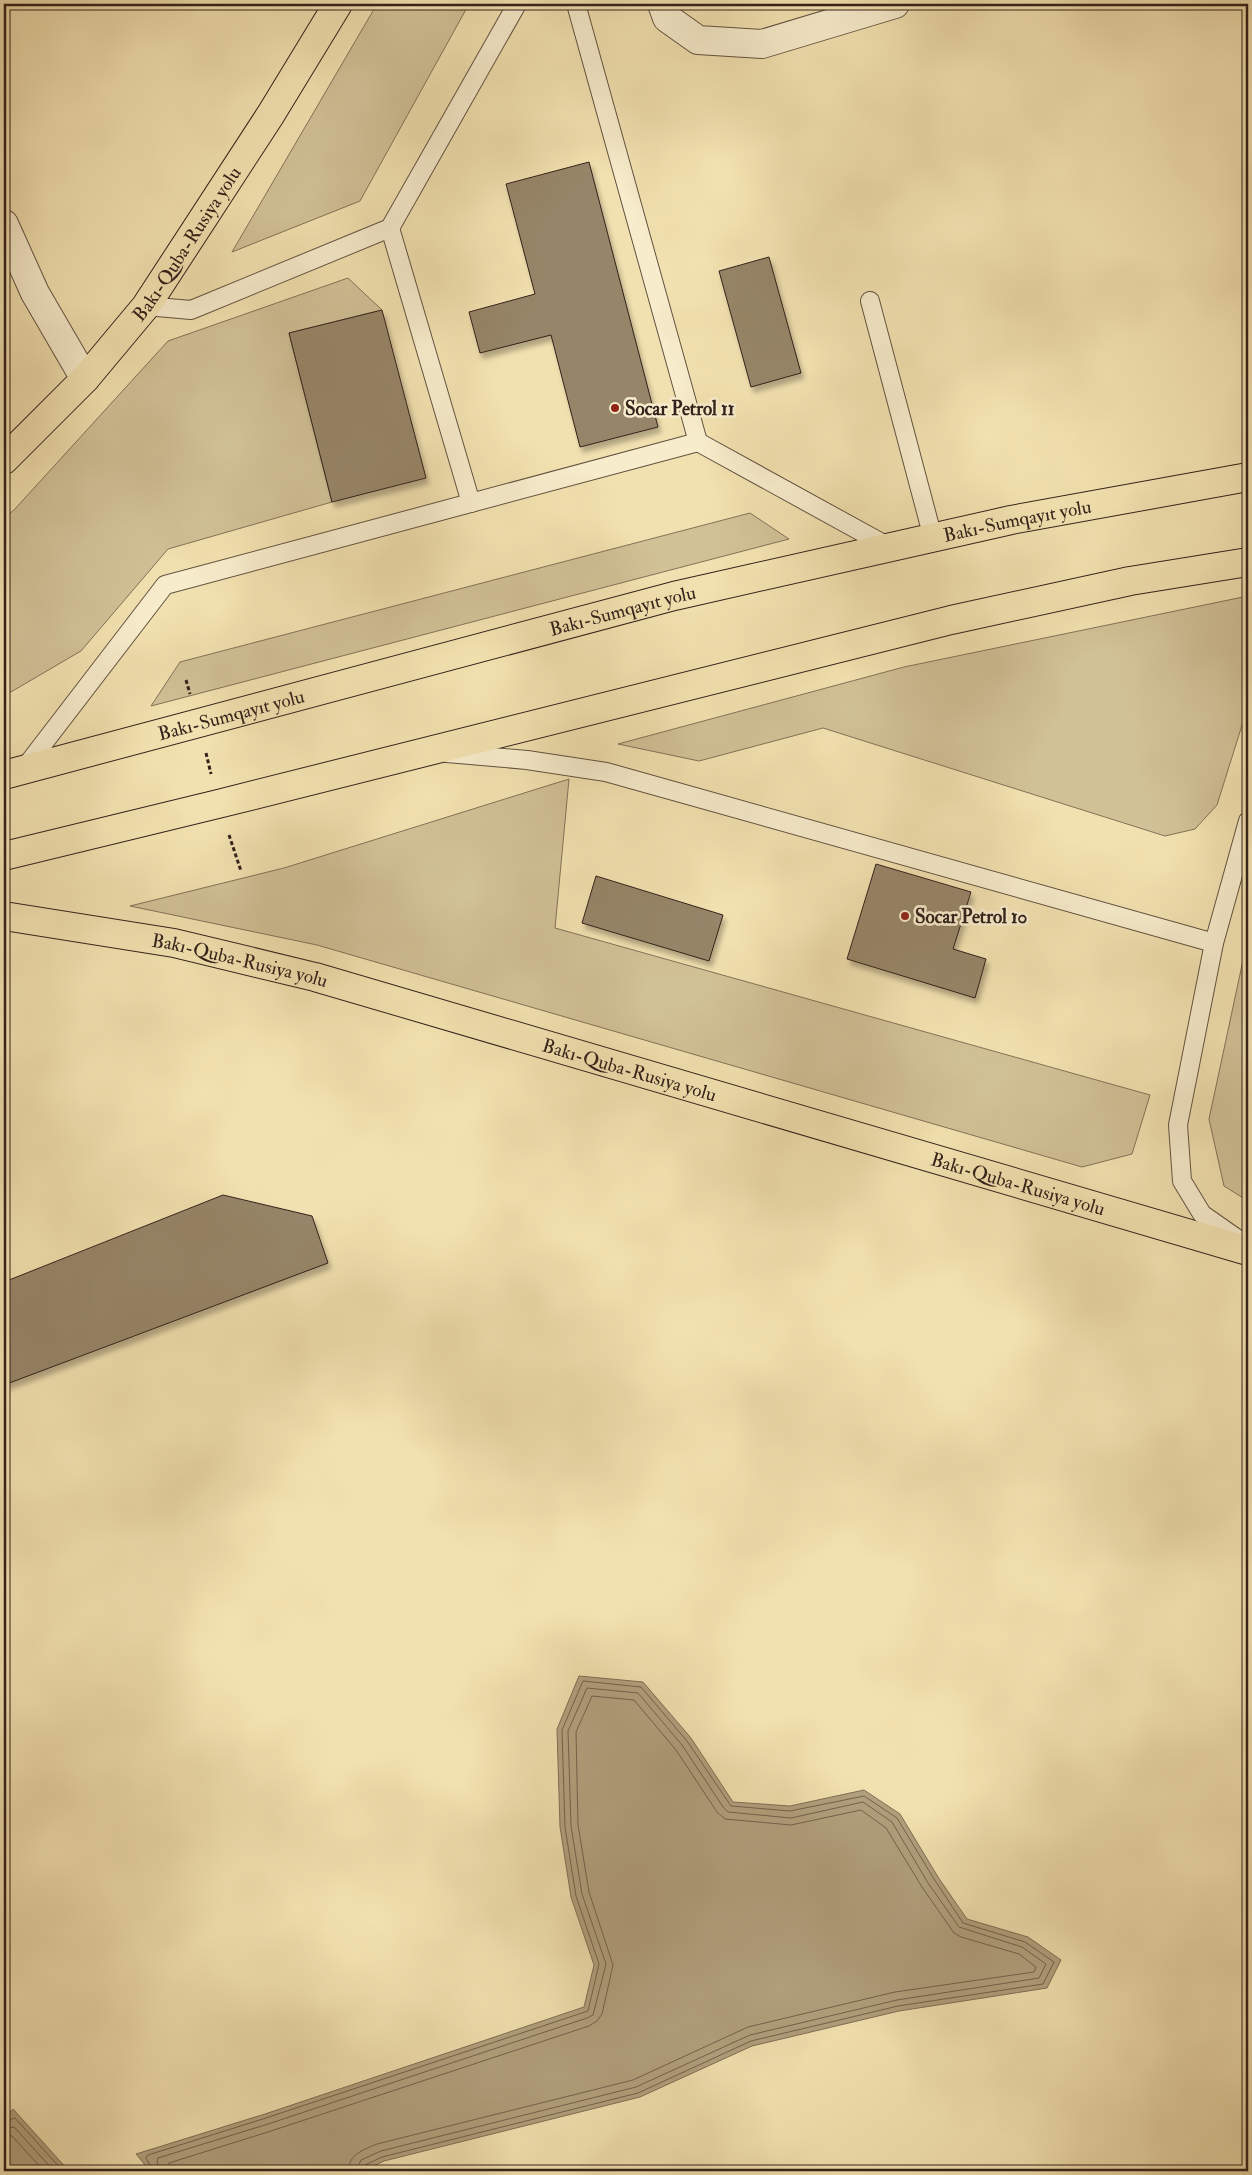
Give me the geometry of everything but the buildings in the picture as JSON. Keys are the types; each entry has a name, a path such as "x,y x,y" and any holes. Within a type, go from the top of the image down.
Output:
{"highway":[{"name":"Bakı-Quba-Rusiya yolu","path":"4,460 85,380 146,306 271,114 338,4"},
{"name":"Bakı-Sumqayıt yolu","path":"14,772 674,596 1011,520 1248,477"},
{"path":"4,856 951,620 1130,581 1248,562"},
{"name":"Bakı-Quba-Rusiya yolu","path":"4,916 174,943 315,977 1248,1249"}],"street":[{"path":"662,4 667,18 698,40 762,44 895,4"},
{"path":"4,224 35,293 85,380"}],"lane":[{"path":"146,306 191,310 390,228 517,4"},
{"path":"576,4 698,442"},
{"path":"390,228 470,503"},
{"path":"870,301 933,538"},
{"path":"14,772 165,585 698,442 889,547"},
{"path":"427,751 528,760 606,772 1214,943"},
{"path":"1248,821 1214,943 1178,1126 1182,1180 1202,1214 1248,1249"}],"shaded area":[{"path":"377,4 469,4 360,201 232,252"},
{"path":"348,278 382,310 289,333 332,502 168,549 81,651 4,696 4,518 14,510 168,341"},
{"path":"750,513 789,539 151,706 180,662"},
{"path":"1248,596 1248,706 1217,805 1195,829 1165,836 823,728 699,761 618,744 904,667"},
{"path":"569,779 555,928 1150,1095 1132,1154 1082,1167 317,945 130,906 284,868"},
{"path":"1248,937 1248,1201 1224,1186 1209,1119"}],"water":[{"path":"579,1676 643,1682 691,1738 733,1802 790,1806 864,1790 900,1814 938,1877 967,1919 1028,1937 1061,1960 1047,1988 899,2011 752,2046 640,2097 384,2161 363,2171 150,2171 136,2154 265,2114 584,2007 594,1965 571,1897 560,1827 557,1729"},
{"path":"13,2109 69,2171 4,2171 4,2119"}],"place":[{"name":"Socar Petrol 11","path":"615,408"},
{"name":"Socar Petrol 10","path":"905,916"}]}
